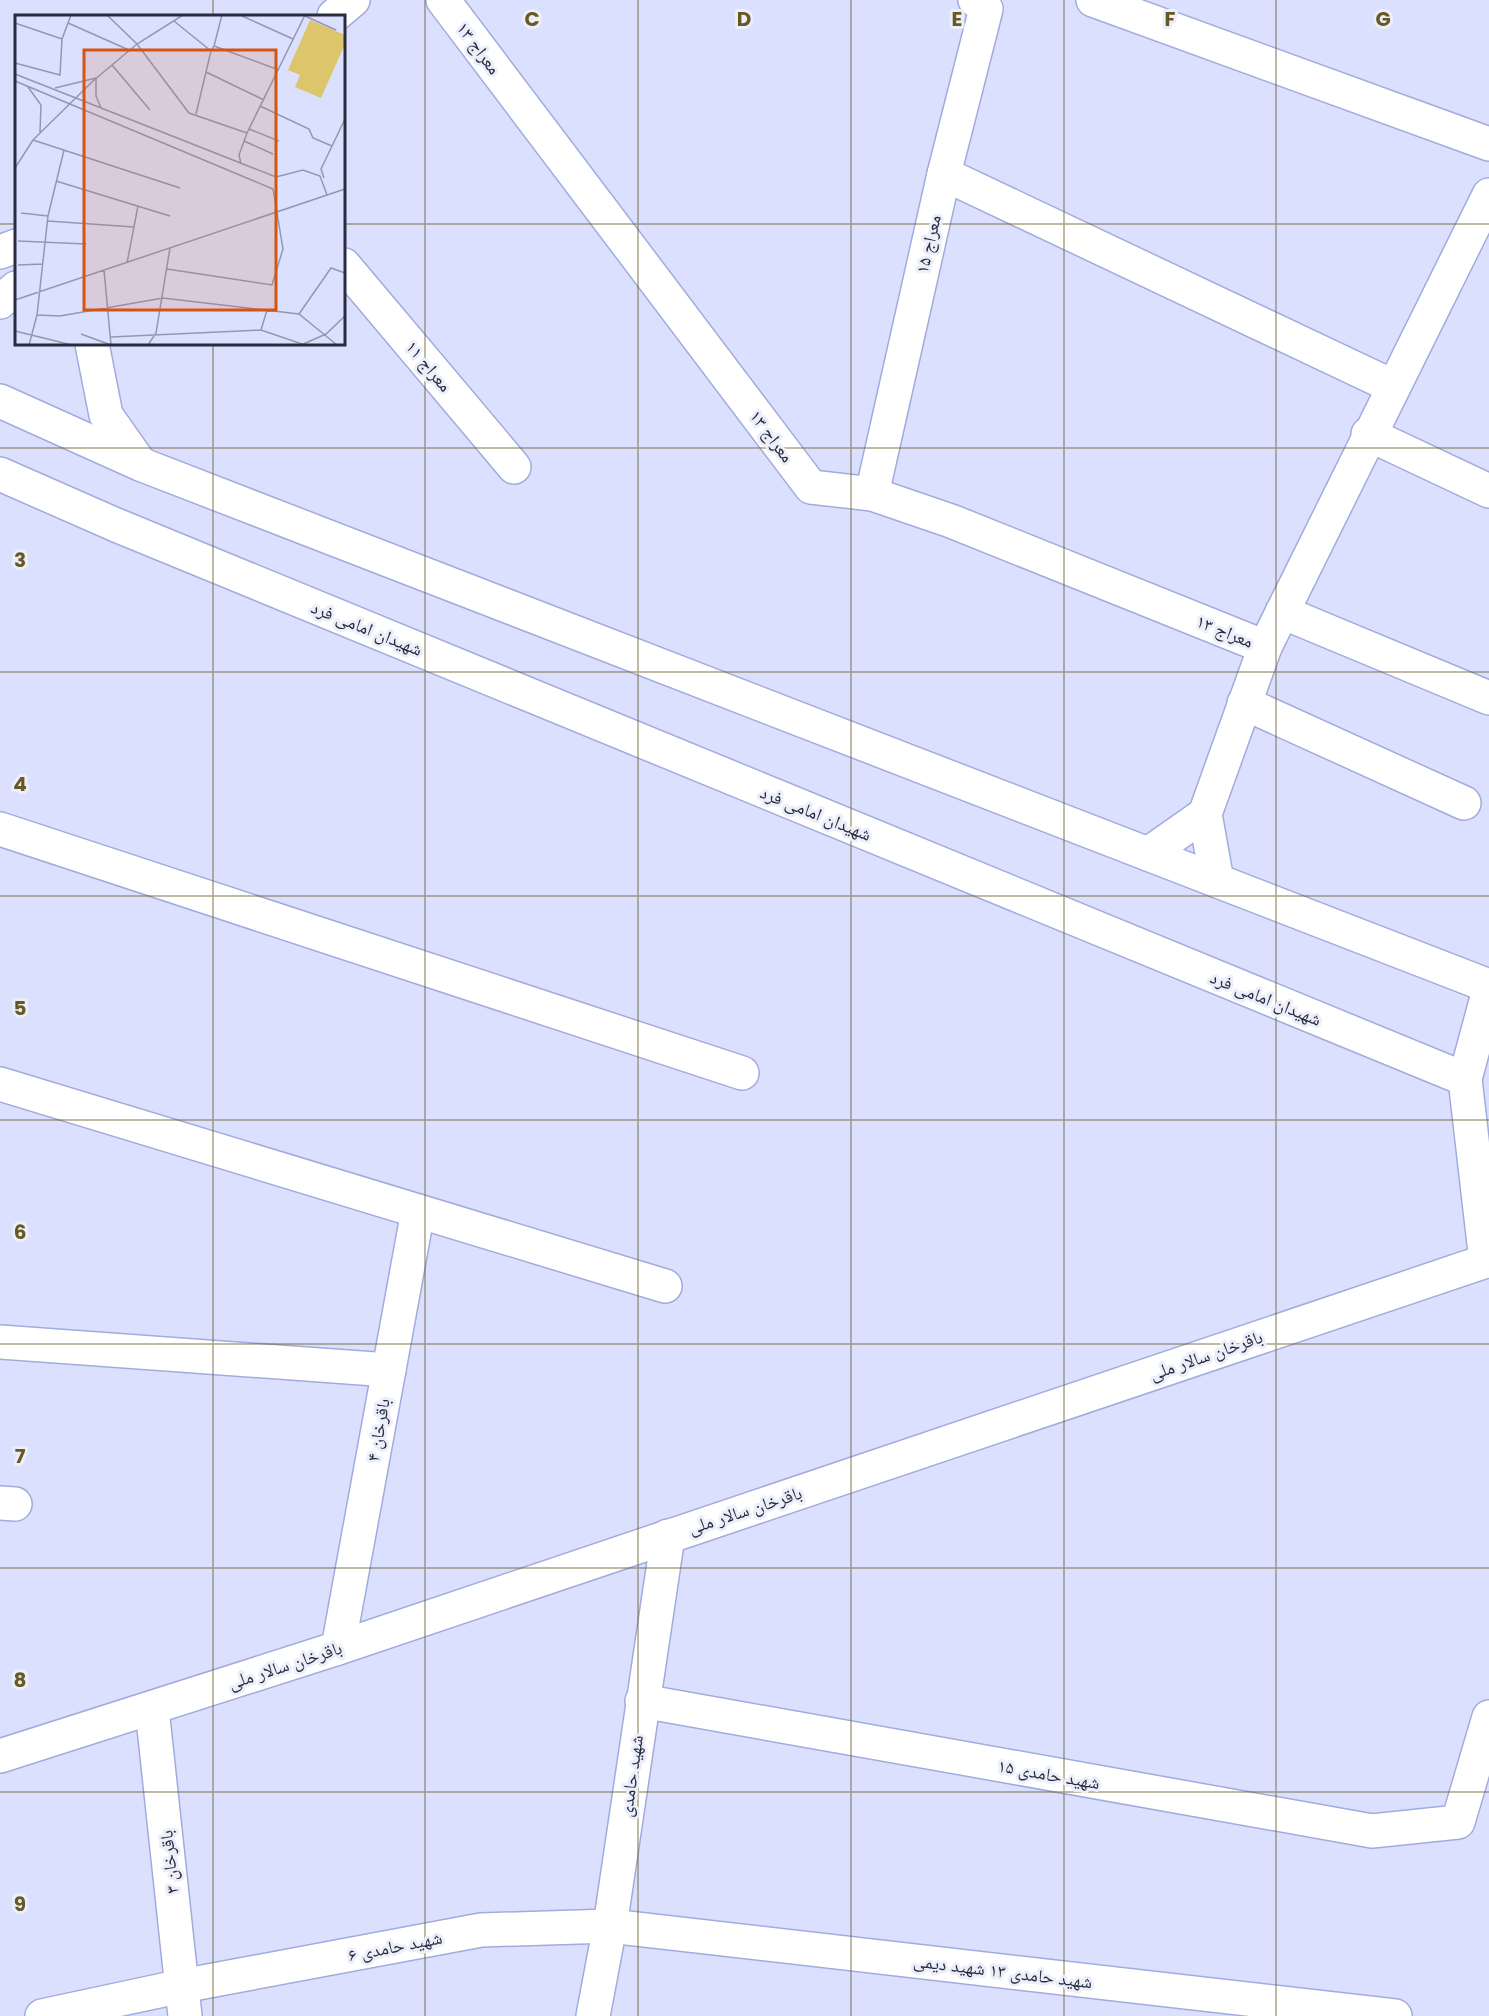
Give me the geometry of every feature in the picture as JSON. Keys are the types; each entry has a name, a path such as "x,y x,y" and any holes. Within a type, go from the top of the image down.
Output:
{"street":[{"name":"معراج ۱۳","path":"443,0 811,487 872,494 951,521 1264,647"},
{"path":"1094,0 1489,144"},
{"name":"معراج ۱۵","path":"872,494 984,3"},
{"path":"944,174 1392,386"},
{"path":"1217,881 1205,814 1264,647 1368,434 1489,195"},
{"path":"0,252 15,246"},
{"name":"معراج ۱۱","path":"345,265 514,467"},
{"path":"0,303 15,289"},
{"path":"92,345 105,415 140,464"},
{"path":"0,401 140,464 1489,988 1465,1079 1488,1266"},
{"path":"1368,434 1489,491"},
{"name":"شهیدان امامی فرد","path":"0,474 127,530 1465,1079"},
{"path":"1282,612 1489,698"},
{"path":"1244,703 1464,803"},
{"path":"1148,854 1205,814"},
{"path":"0,829 742,1073"},
{"path":"0,1084 665,1287"},
{"name":"باقرخان ۴","path":"338,1648 418,1211"},
{"name":"باقرخان سالار ملی","path":"0,1756 338,1648 668,1536 1488,1266"},
{"path":"0,1342 389,1371"},
{"name":"شهید حامدی","path":"593,2016 610,1926 668,1536"},
{"name":"شهید حامدی ۱۵","path":"642,1701 1372,1831 1458,1822 1489,1717"},
{"name":"باقرخان ۳","path":"152,1709 184,2001"},
{"name":"شهید حامدی ۶","path":"42,2016 184,2001 481,1930 610,1926"},
{"name":"شهید حامدی ۱۳ شهید دیمی","path":"610,1926 1395,2016"}]}
